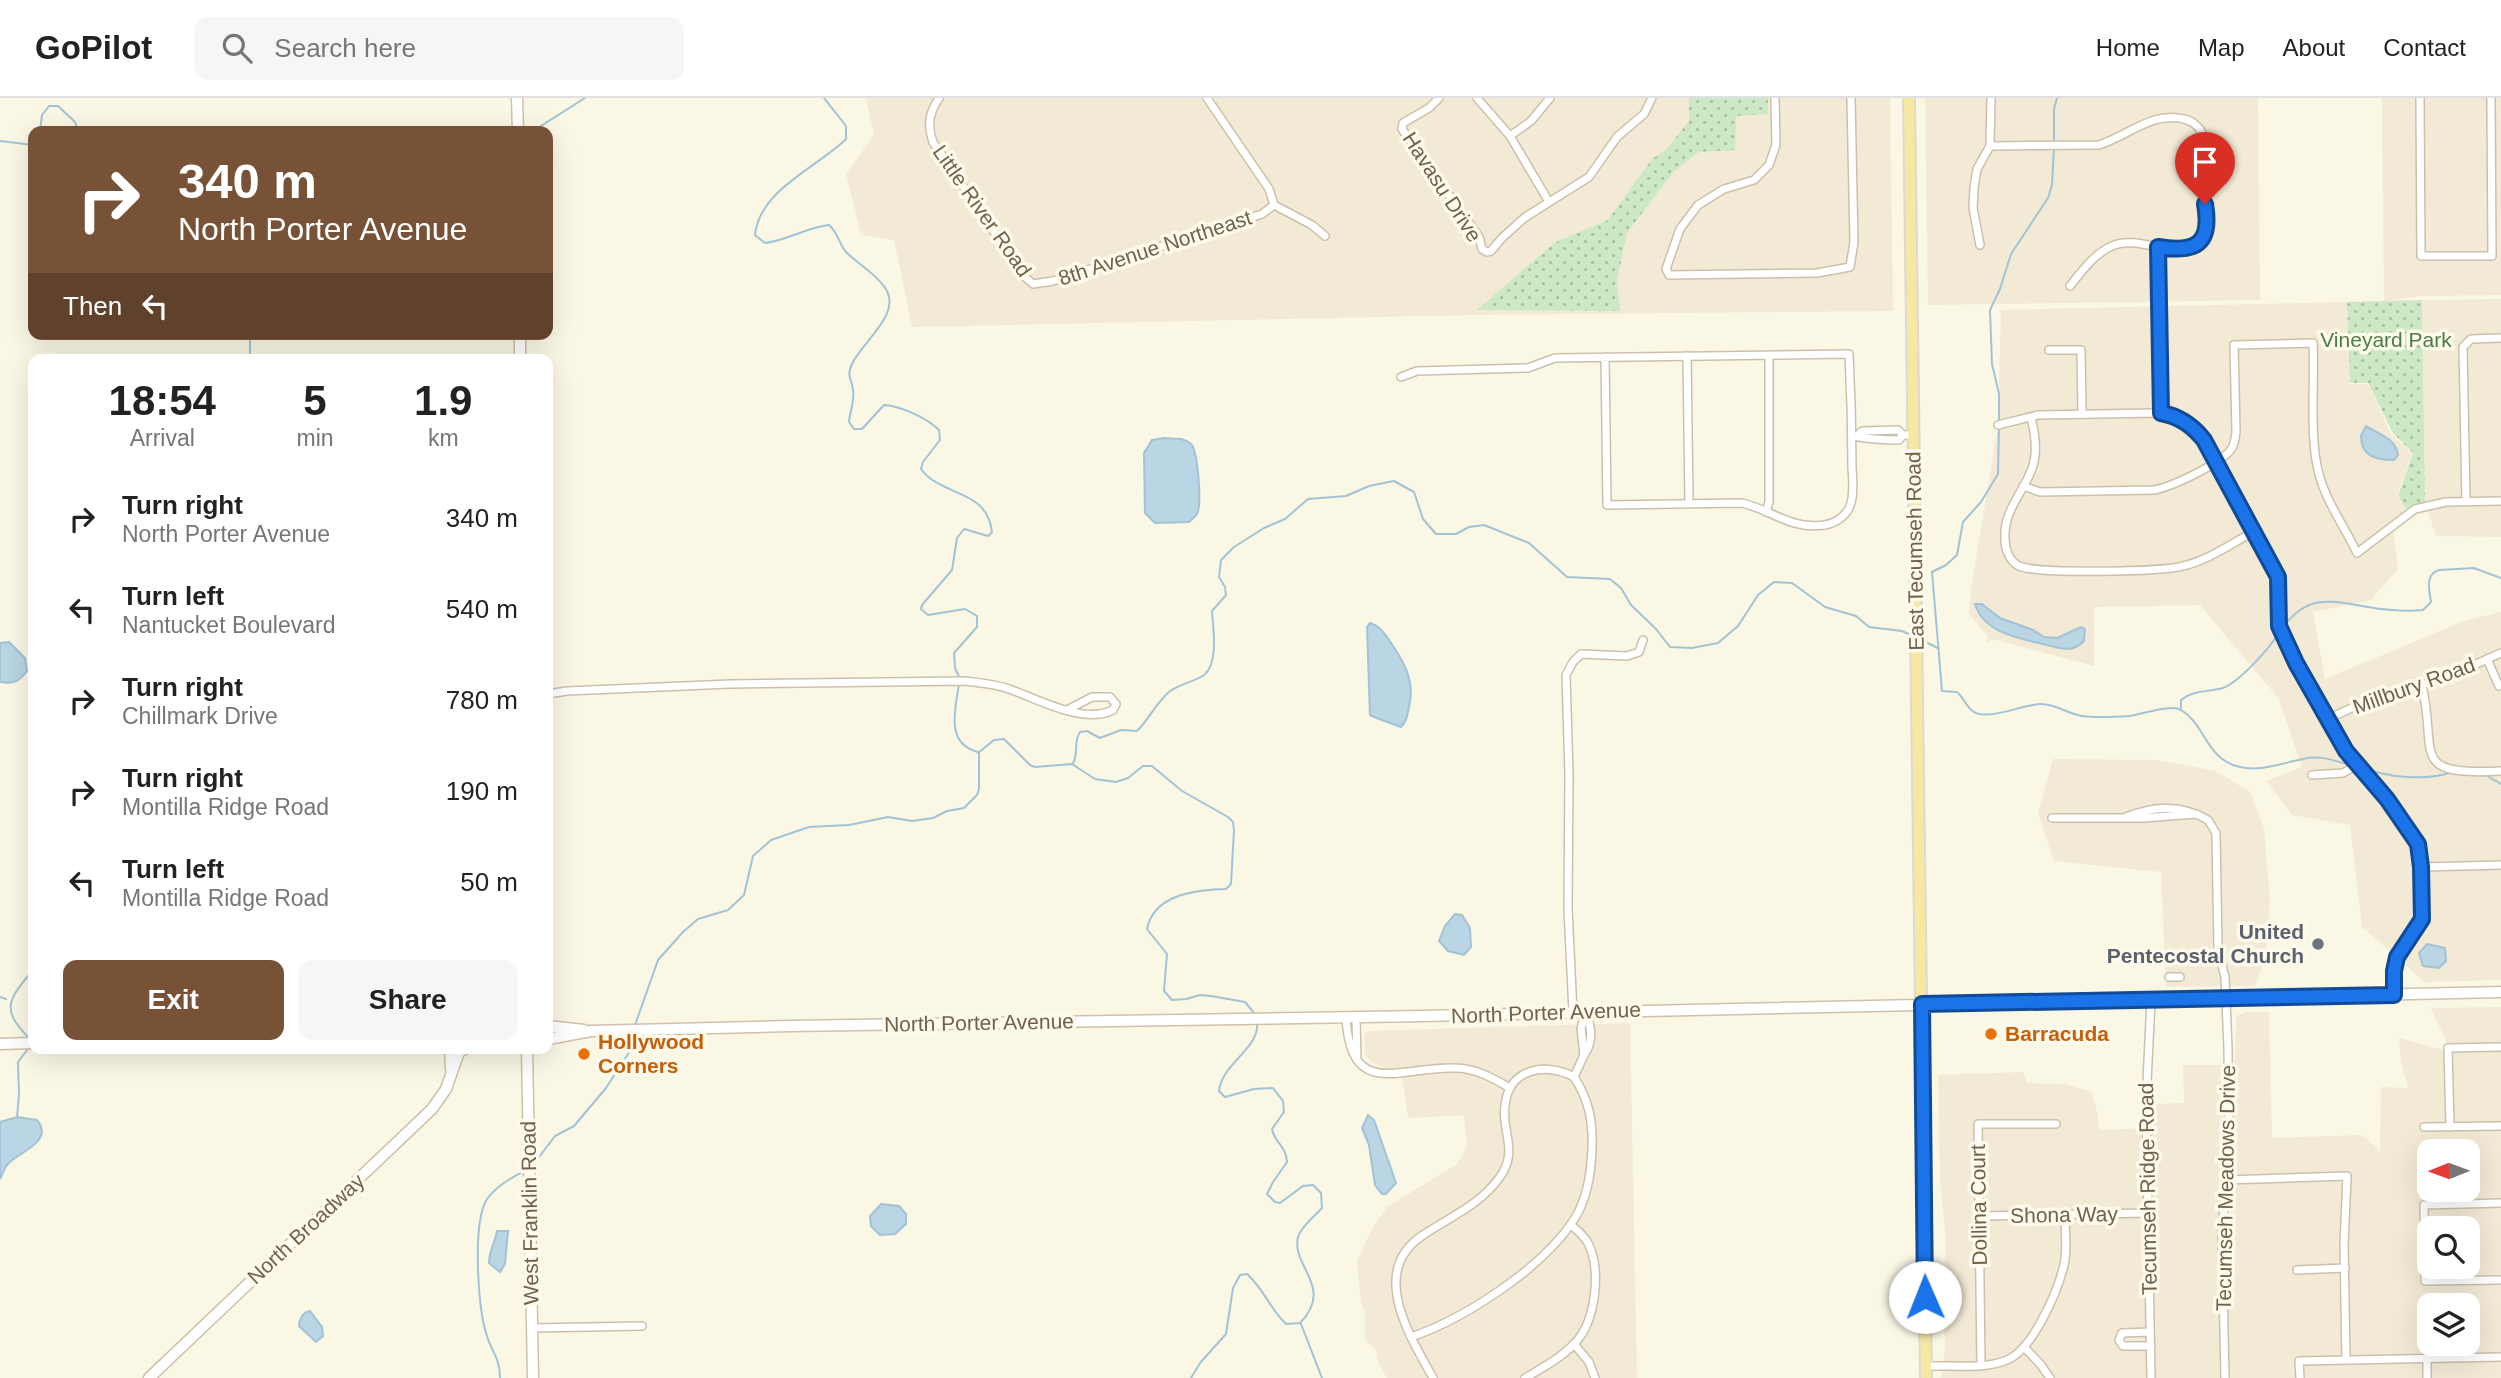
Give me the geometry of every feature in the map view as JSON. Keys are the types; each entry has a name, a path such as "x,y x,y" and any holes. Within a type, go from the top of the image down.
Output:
{"main road":[{"name":"East Tecumseh Road","path":"1909,98 1908,435 1917,665 1926,1378"}],"street":[{"path":"517,98 517,126"},
{"name":"Little River Road","path":"939,98 930,117 933,142 1024,276 1033,284"},
{"path":"1207,98 1269,189 1274,205 1312,225 1325,236"},
{"name":"Havasu Drive","path":"1439,98 1429,108 1403,123 1402,129 1475,230 1482,249 1491,251 1517,224 1549,202"},
{"path":"1477,98 1510,135 1549,202 1589,177 1608,148 1644,114 1652,98"},
{"path":"1510,135 1531,121 1550,98"},
{"path":"1775,98 1776,145 1769,165 1754,180 1724,189 1698,205 1680,229 1666,269 1670,275 1817,273 1850,267 1854,242 1851,98"},
{"path":"1980,245 1973,208 1974,188 1977,169 1990,146 1991,98"},
{"path":"2420,98 2421,257 2492,256 2491,98"},
{"path":"1990,146 2099,145 2114,140 2139,125 2171,118 2186,119 2196,125 2203,134 2203,177 2208,221 2206,232 2193,247 2183,250 2130,242 2110,247 2087,266 2070,286"},
{"name":"8th Avenue Northeast","path":"1033,284 1053,281 1262,214 1274,205"},
{"path":"2158,247 2161,413"},
{"path":"2466,501 2462,350 2467,340 2501,338"},
{"path":"2023,486 2040,492 2154,490 2170,486 2216,461 2232,449 2235,440 2234,345 2313,343 2315,433 2319,474 2325,492 2357,552 2409,512 2433,504 2501,501"},
{"path":"2049,350 2081,350 2082,414"},
{"path":"1401,377 1417,371 1528,368 1555,358 1605,357 1849,354 1855,436 1851,505 1841,519 1827,525 1800,525 1780,520 1742,503 1607,505 1605,357"},
{"path":"1766,512 1769,502 1769,355"},
{"path":"1686,356 1689,503"},
{"path":"1998,425 2038,415 2161,413 2188,423 2204,440 2273,565 2280,583 2279,625 2296,663 2357,768 2387,799 2420,848 2422,912 2416,931 2397,957 2394,995"},
{"path":"2031,418 2034,430 2032,469 2006,518 2005,531 2010,558 2021,567 2045,571 2172,568 2201,560 2255,531"},
{"path":"1855,436 1863,440 1899,440 1908,435"},
{"path":"2267,624 2279,625"},
{"path":"1573,1013 1568,908 1569,774 1566,675 1581,654 1628,656 1639,652 1643,640"},
{"name":"Millbury Road","path":"2328,719 2358,705 2447,677 2501,653"},
{"path":"2487,659 2499,686"},
{"path":"553,693 730,684 965,681 996,685 1067,710 1099,715 1114,710 1115,704 1110,697 1098,696 1067,710"},
{"path":"2422,685 2427,705 2428,744 2432,758 2445,769 2455,771 2501,771"},
{"path":"2312,775 2343,774 2357,768"},
{"name":"Tecumseh Meadows Drive","path":"2052,818 2183,817 2197,814 2208,820 2216,833 2218,955 2225,976 2229,1122 2222,1236 2225,1378"},
{"path":"2421,867 2501,865"},
{"path":"2169,977 2180,977"},
{"name":"North Porter Avenue","path":"553,1027 591,1031 2501,992"},
{"name":"Tecumseh Ridge Road","path":"2151,1000 2146,1086 2151,1378"},
{"path":"1574,1077 1584,1055 1581,1028 1586,1012"},
{"path":"1351,1017 1357,1061 1366,1068 1384,1074 1454,1068 1476,1071 1510,1088"},
{"name":"North Porter Avenue","path":"553,1038 591,1031"},
{"path":"0,1044 28,1043"},
{"path":"2449,1127 2448,1048 2501,1047"},
{"path":"450,1054 452,1074"},
{"name":"North Broadway","path":"149,1378 432,1109 446,1089 457,1054"},
{"name":"West Franklin Road","path":"527,1054 533,1378"},
{"path":"1412,1337 1458,1315 1514,1280 1571,1225 1585,1197 1590,1179 1593,1135 1587,1098 1574,1077 1561,1070 1540,1069 1521,1076 1510,1088 1505,1102 1504,1112 1510,1143 1505,1169 1497,1181 1469,1207 1421,1236 1399,1263 1396,1299 1412,1337 1433,1378"},
{"name":"Dollina Court","path":"1981,1365 1978,1124 2056,1124"},
{"path":"2424,1128 2501,1126"},
{"path":"2225,1180 2347,1176 2346,1360"},
{"path":"2501,1203 2424,1205 2426,1281 2501,1280"},
{"name":"Shona Way","path":"1979,1216 2148,1213"},
{"path":"1926,1366 1981,1365 2006,1361 2025,1348 2036,1331 2063,1270 2066,1247 2065,1215"},
{"path":"1525,1378 1574,1344 1590,1316 1594,1281 1590,1246 1582,1234 1571,1225"},
{"path":"2297,1270 2345,1268"},
{"path":"532,1328 642,1326"},
{"path":"2150,1332 2122,1333 2119,1340 2123,1346 2151,1346"},
{"path":"1574,1344 1589,1362 1595,1378"},
{"path":"2025,1348 2050,1378"},
{"path":"2300,1378 2299,1361 2501,1357"},
{"path":"2427,1358 2427,1378"}],"shaded area":[{"path":"866,98 1890,98 1893,311 1474,315 912,327 894,240 861,235 846,174 874,135"},
{"path":"1925,98 2258,98 2260,300 1928,305"},
{"path":"2382,98 2501,98 2501,295 2422,296 2384,301"},
{"path":"2501,299 2501,537 2436,536 2425,503 2422,300"},
{"path":"2347,302 2350,384 2368,384 2391,434 2412,453 2397,496 2406,510 2392,520 2398,569 2371,600 2313,612 2325,679 2464,621 2501,612 2501,980 2425,982 2362,927 2350,825 2292,815 2266,781 2302,767 2279,699 2200,605 2094,607 2094,666 1992,639 1989,643 1986,641 1989,638 1969,614 1998,425 2001,310"},
{"path":"2053,759 2157,760 2216,771 2250,792 2264,828 2270,902 2265,960 2255,986 2166,987 2161,872 2054,861 2038,814"},
{"path":"2501,1007 2501,1378 1941,1378 1945,1349 1943,1288 1946,1242 1940,1177 1938,1075 2023,1072 2027,1083 2065,1084 2091,1092 2099,1130 2154,1128 2154,1104 2184,1103 2183,1065 2235,1065 2236,1016 2246,1012 2269,1012 2272,1138 2362,1135 2380,1151 2381,1087 2408,1088 2401,1062 2399,1038 2451,1052 2431,1008"},
{"path":"1630,1023 1637,1378 1387,1378 1378,1362 1376,1350 1365,1339 1365,1314 1357,1261 1372,1229 1387,1207 1457,1164 1467,1147 1464,1115 1408,1118 1401,1068 1388,1069 1371,1062 1365,1054 1364,1036 1368,1031"}],"green space":[{"path":"1689,98 1768,98 1768,114 1736,116 1735,150 1699,152 1674,171 1627,233 1617,280 1620,311 1477,310 1554,243 1608,220 1652,159 1666,150 1689,121"},
{"name":"Vineyard Park","path":"2422,300 2425,503 2406,509 2398,496 2413,453 2393,433 2368,383 2350,383 2347,302"}],"water":[{"path":"2366,426 2394,445 2398,455 2394,460 2376,458 2367,453 2361,436"},
{"path":"1152,440 1185,440 1193,449 1199,500 1197,514 1189,522 1155,523 1145,513 1144,453"},
{"path":"1975,604 1982,604 2000,618 2044,637 2057,638 2081,627 2085,629 2084,641 2075,648 2065,649 2003,633 1986,622"},
{"path":"1370,623 1386,636 1402,660 1408,675 1411,699 1401,727 1370,715 1367,627"},
{"path":"9,642 25,658 27,671 15,681 0,682 0,643"},
{"path":"1455,914 1462,915 1470,928 1471,947 1464,955 1448,951 1439,941 1445,926"},
{"path":"2427,944 2445,948 2446,961 2439,968 2423,966 2419,953"},
{"path":"1368,1115 1374,1120 1396,1183 1386,1194 1382,1194 1375,1185 1369,1145 1362,1128"},
{"path":"17,1117 37,1120 41,1134 33,1146 8,1164 0,1179 0,1122"},
{"path":"881,1204 899,1206 906,1214 906,1224 895,1234 880,1235 871,1226 870,1216"},
{"path":"497,1231 508,1231 505,1264 500,1272 489,1263"},
{"path":"310,1311 322,1327 323,1336 316,1342 299,1326 302,1316"}],"waterway":[{"path":"541,126 585,98"},
{"path":"824,98 846,126 846,139 778,192 759,219 755,235 765,243 829,225 846,252 879,280 889,295 886,316 850,369 853,398 849,422 854,429 862,429 884,405 906,410 928,421 939,430 940,440 923,462 921,469 940,484 973,500 988,518 992,532 988,536 964,529 957,538 952,570 921,609 928,615 965,609 977,616 977,627 954,653 959,677"},
{"path":"2054,141 2054,109 2057,98"},
{"path":"41,126 42,115 49,106 58,106 76,126"},
{"path":"0,141 28,144"},
{"path":"1999,421 1999,394 1992,364 1990,310 2011,254 2048,198 2052,185 2054,147"},
{"path":"250,340 250,354"},
{"path":"1999,427 1998,474 1981,502 1963,522 1957,555 1932,572 1942,691 1957,692 1971,710 1988,715 2041,704 2093,717 2130,716 2176,708 2189,716 2220,757 2240,767 2264,768 2315,758 2349,765"},
{"path":"1073,763 1080,732 1087,731 1100,738 1121,730 1137,731 1169,692 1209,670 1214,645 1212,611 1226,595 1219,577 1221,560 1234,547 1264,528 1285,519 1308,499 1346,496 1369,486 1394,481 1414,492 1423,519 1436,534 1456,534 1469,527 1484,525 1529,543 1567,577 1610,579 1621,588 1631,605 1670,647 1692,648 1718,643 1738,626 1758,595 1774,582 1792,583 1825,607 1856,616 1869,627 1902,631 1913,636"},
{"path":"2283,627 2302,609 2321,602 2395,610 2423,610 2431,602 2430,579 2439,570 2474,568 2501,578"},
{"path":"2181,708 2181,700 2186,697 2230,685 2261,656 2278,634"},
{"path":"1921,640 1938,648"},
{"path":"959,683 955,713 956,733 960,741 978,752"},
{"path":"978,753 994,740 1004,739 1035,767 1072,764 1095,779 1116,782 1128,778 1143,766 1152,766 1182,791 1228,817 1233,822 1234,830 1231,884 1226,889 1190,893 1167,901 1151,917 1147,929 1167,954 1164,991 1172,1000 1200,995 1211,996 1245,1002 1254,1013"},
{"path":"635,1025 658,960 698,919 728,910 744,895 753,856 771,840 809,827 849,825 888,817 912,821 933,818 947,811 964,808 977,795 979,789 979,754"},
{"path":"2365,769 2407,777 2449,773"},
{"path":"2484,774 2501,784"},
{"path":"28,976 13,996 11,1011 28,1037"},
{"path":"0,997 6,999"},
{"path":"1191,1378 1200,1363 1226,1334 1233,1288 1240,1275 1247,1274 1253,1280 1286,1324 1300,1323 1310,1310 1313,1299 1310,1278 1300,1258 1298,1237 1305,1225 1322,1208 1321,1193 1313,1185 1303,1186 1280,1203 1267,1194 1287,1162 1285,1152 1272,1129 1284,1112 1283,1101 1273,1088 1254,1089 1225,1097 1219,1091 1227,1072 1253,1040 1257,1022"},
{"path":"533,1165 555,1136 574,1126 606,1088 628,1054 634,1034"},
{"path":"17,1117 18,1062 28,1049"},
{"path":"500,1378 497,1359 483,1320 478,1264 479,1226 482,1210 491,1194 526,1170"},
{"path":"1301,1324 1322,1378"}],"place":[{"name":"United Pentecostal Church","path":"2318,944"},
{"name":"Barracuda","path":"1991,1034"},
{"name":"Hollywood Corners","path":"584,1054"}],"route":[{"path":"1925,1297 1922,1004 2394,995 2397,957 2422,919 2421,855 2416,839 2387,799 2346,751 2296,663 2279,626 2278,577 2204,440 2188,423 2161,413 2158,247 2183,250 2193,247 2206,232 2208,221 2205,204"}]}
